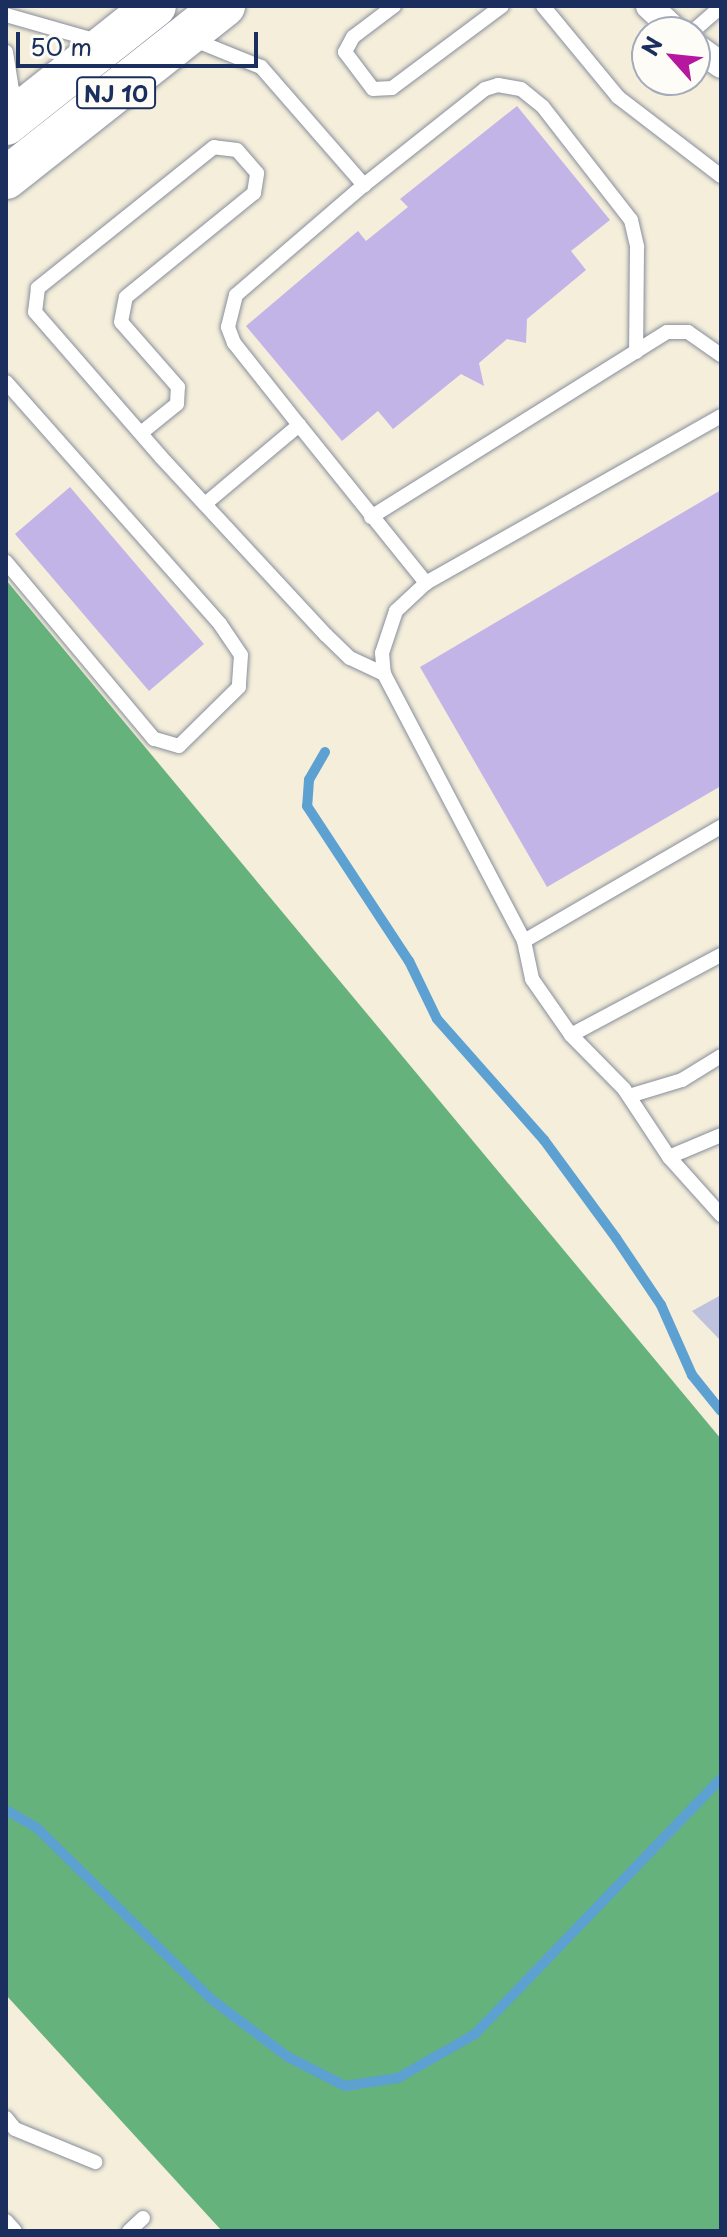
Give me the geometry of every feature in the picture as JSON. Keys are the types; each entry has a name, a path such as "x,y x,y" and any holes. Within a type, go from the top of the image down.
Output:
{"main road":[{"name":"NJ 10","path":"6,123 155,6"},
{"name":"NJ 10","path":"6,178 224,6"}],"lane":[{"path":"394,6 353,37 345,52 373,89 392,88 502,6"},
{"path":"543,6 618,97 721,176"},
{"path":"6,15 77,39 109,42"},
{"path":"186,37 261,67 364,185"},
{"path":"6,52 12,89 6,123"},
{"path":"426,583 234,343 229,309 250,280 485,89 510,85 521,89 543,107 631,220 637,247 636,352"},
{"path":"141,433 177,404 178,387 121,322 126,297 254,193 257,173 237,150 214,147 38,288 35,312 141,433 205,504 338,647 384,674"},
{"path":"371,517 636,352 678,330 701,338 721,355"},
{"path":"6,382 220,624 241,655 239,687 179,746 154,739 6,562"},
{"path":"721,416 408,596 386,630 384,674 524,941 532,979 571,1035 629,1096 669,1157 721,1215"},
{"path":"205,504 299,425"},
{"path":"524,941 721,827"},
{"path":"571,1035 721,955"},
{"path":"629,1096 682,1080 721,1056"},
{"path":"669,1157 721,1135"},
{"path":"6,2118 15,2129 95,2162"},
{"path":"129,2231 143,2218"},
{"path":"6,2221 15,2231"}],"shaded area":[{"path":"721,1295 721,1341 692,1311"}],"green space":[{"path":"6,580 721,1439 721,2231 222,2231 6,1995"}],"building":[{"path":"517,106 610,220 571,251 586,270 527,319 526,343 507,339 479,363 484,386 461,374 393,429 378,411 342,441 246,326 358,231 366,241 408,207 400,199"},
{"path":"70,487 204,644 149,691 15,534"},
{"path":"721,490 721,786 547,887 420,667"}],"waterway":[{"path":"325,752 309,780 307,806 409,961 437,1019 544,1140 616,1238 661,1305 692,1375 721,1411"},
{"path":"6,1810 37,1828 211,1999 288,2057 345,2086 398,2078 475,2034 721,1778"}]}
